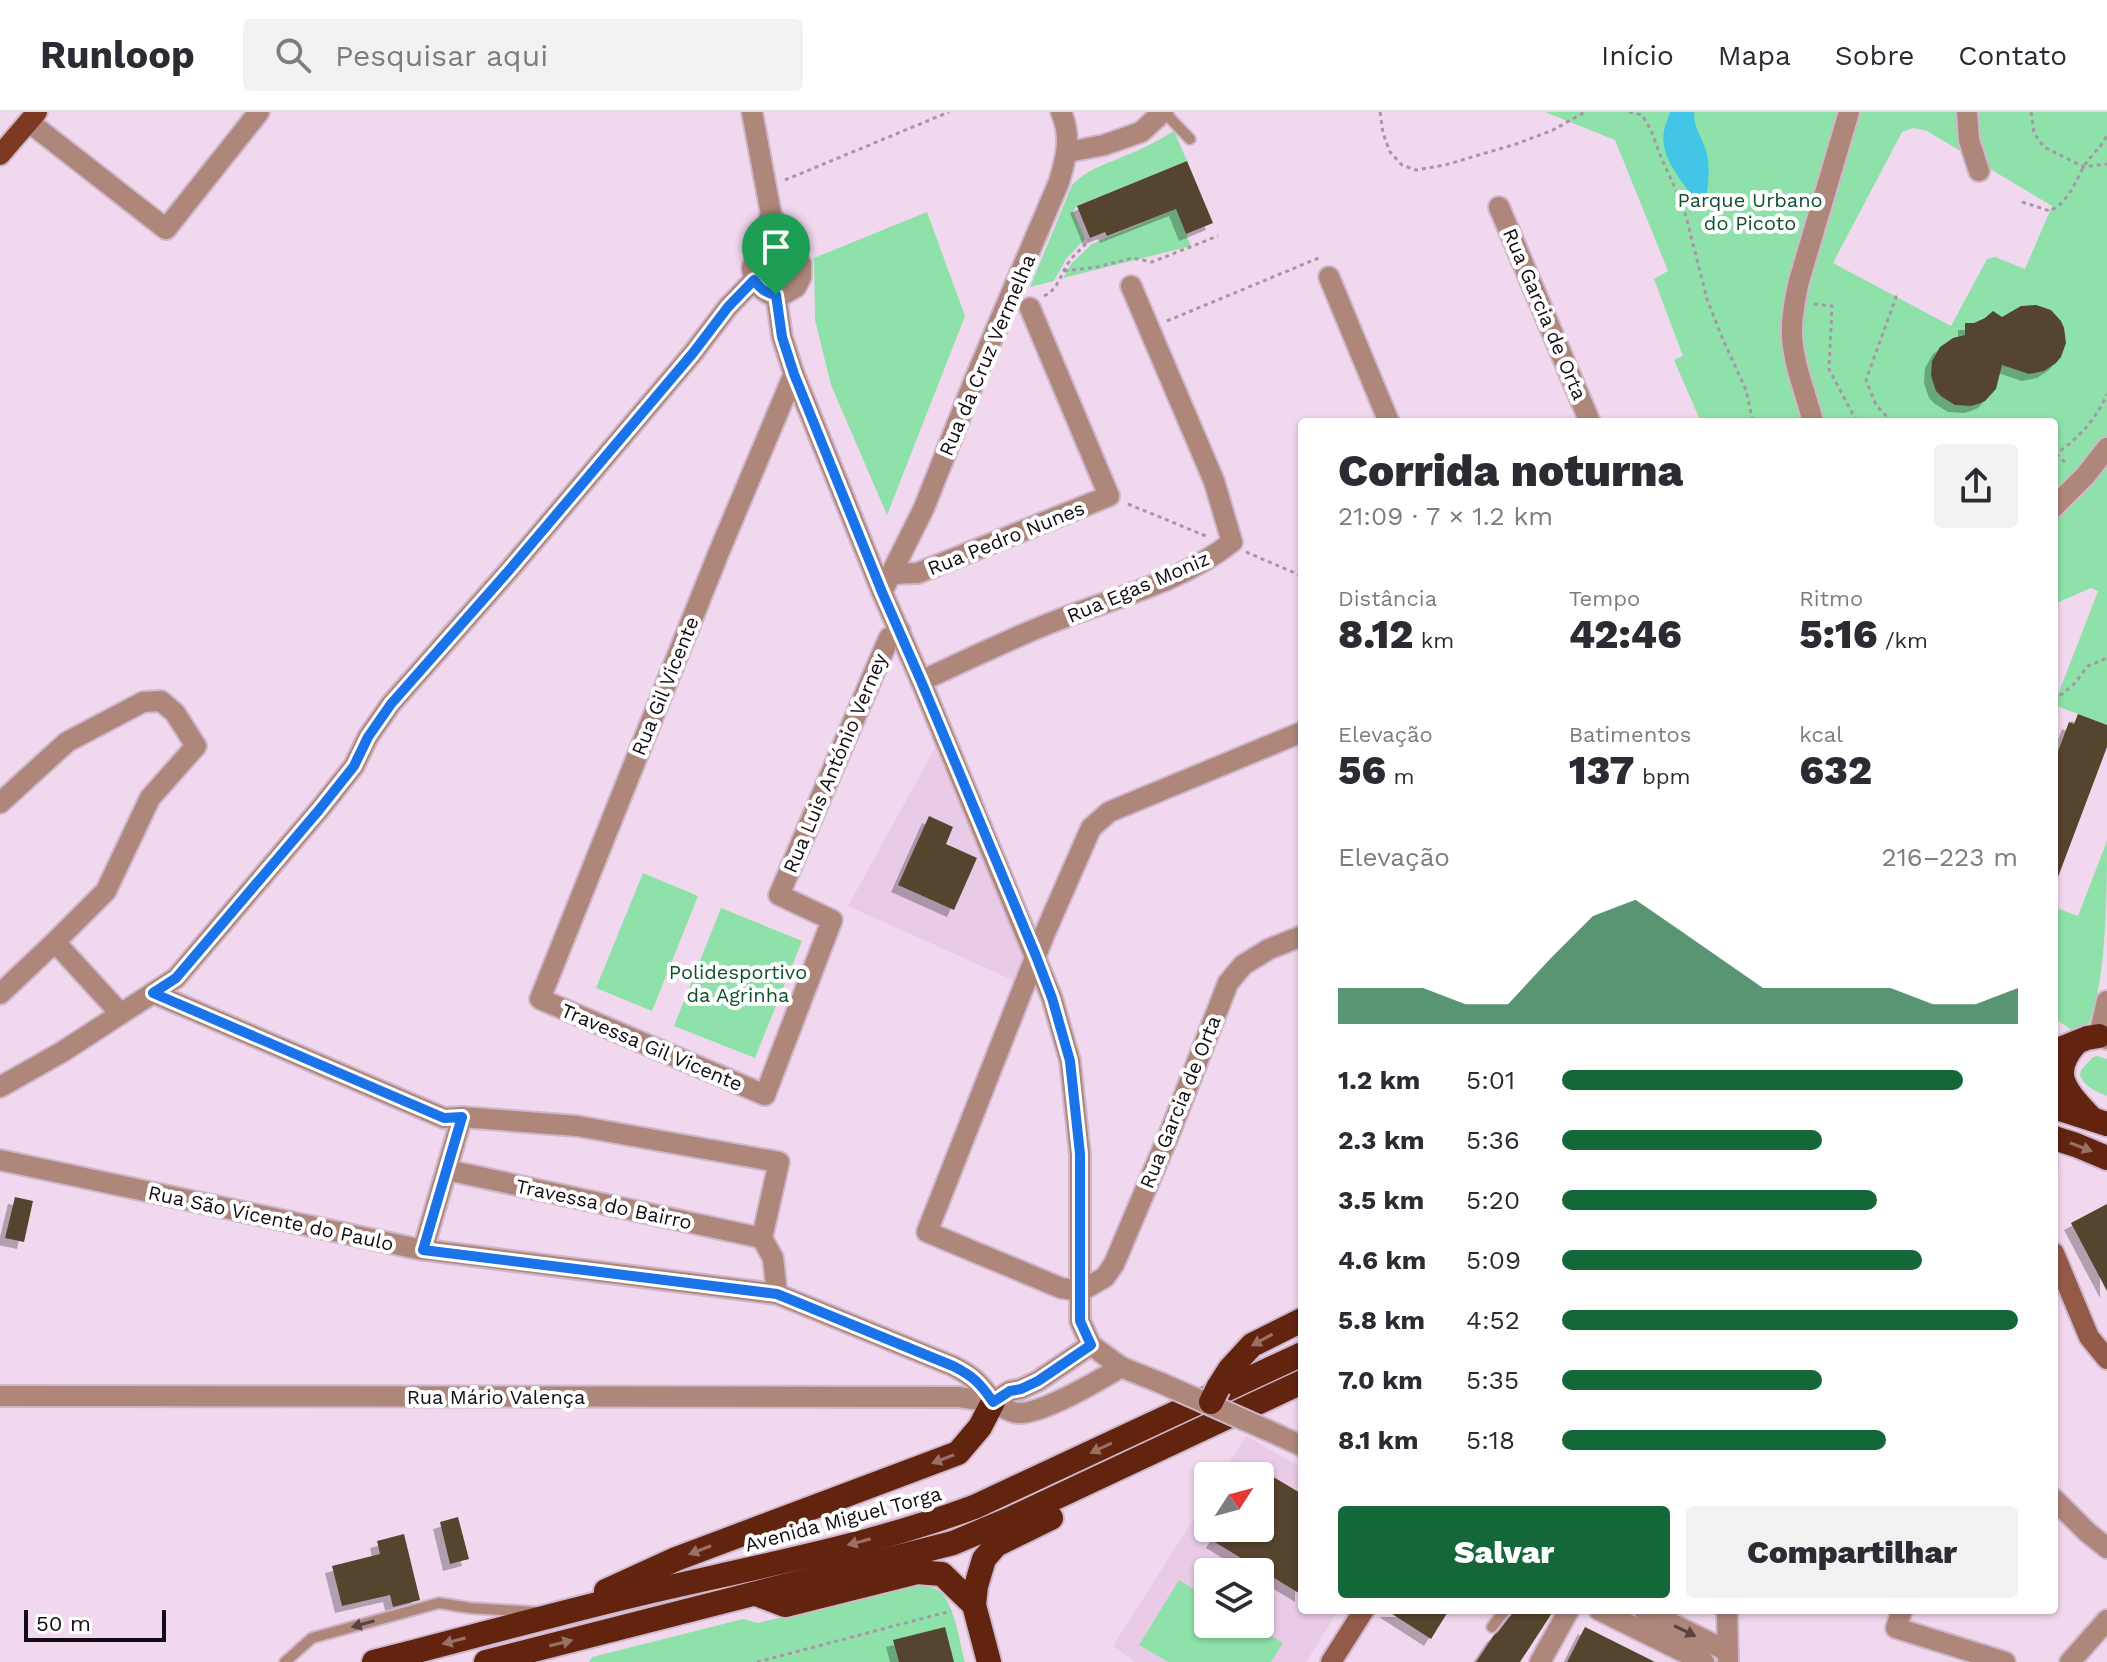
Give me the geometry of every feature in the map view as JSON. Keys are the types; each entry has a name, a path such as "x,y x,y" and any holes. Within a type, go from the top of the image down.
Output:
{"highway":[{"path":"2099,1121 2067,1089 2061,1067 2064,1047 2087,1038 2103,1037"},
{"path":"2058,1108 2099,1121"},
{"path":"2058,1148 2076,1145 2107,1158"},
{"path":"1214,1398 1230,1369 1252,1345 1298,1322"},
{"name":"Avenida Miguel Torga","path":"374,1662 557,1613 826,1551 941,1519 974,1507 1298,1356"},
{"path":"486,1662 523,1657 953,1543 1298,1384"},
{"path":"557,1613 676,1559 958,1453 980,1427 993,1402"},
{"path":"964,1608 976,1586 984,1559 996,1545 1077,1504 1110,1472"},
{"path":"756,1594 785,1605 917,1572 942,1574 964,1608 989,1662"}],"main road":[{"path":"2,148 33,117"}],"street":[{"path":"33,117 166,229 259,112"},
{"path":"752,112 771,214 789,250"},
{"name":"Rua da Cruz Vermelha","path":"886,583 924,508 1059,182 1068,152 1061,112"},
{"path":"1068,152 1104,145 1141,132 1164,112"},
{"path":"1812,418 1795,359 1792,335 1794,303 1849,112"},
{"path":"1967,112 1969,140 1979,171"},
{"name":"Rua Garcia de Orta","path":"1499,207 1588,418"},
{"path":"757,256 771,247 789,250 801,264 801,277 796,287 789,292 769,294 754,280 752,268 771,214"},
{"path":"1329,277 1387,418"},
{"path":"0,1087 62,1052 176,978 354,766 368,737 391,704 521,557 684,364 728,307 754,280"},
{"name":"Rua Egas Moniz","path":"921,681 1059,620 1145,589 1211,559 1232,542 1214,481 1131,286"},
{"path":"776,295 782,337 794,374 886,583 900,631 1052,998 1070,1061 1080,1154 1080,1321 1091,1345 1121,1367 1161,1383 1214,1398 1267,1430 1298,1444"},
{"name":"Rua Pedro Nunes","path":"886,583 1109,496 1033,304"},
{"name":"Rua Gil Vicente","path":"540,999 719,552 794,374"},
{"path":"2058,503 2107,448"},
{"name":"Rua Luis António Verney","path":"765,1095 832,920 779,895 889,638 900,631"},
{"path":"0,803 67,742 143,702 161,701 175,713 196,746 150,798 106,891 0,994"},
{"path":"1081,1291 1061,1288 927,1232 1036,956 1091,828 1109,812 1298,734"},
{"name":"Rua Garcia de Orta","path":"1081,1291 1105,1277 1114,1264 1228,983 1243,965 1269,949 1298,938"},
{"path":"55,942 120,1013"},
{"path":"153,993 444,1118 577,1126 779,1162 762,1238 773,1258 777,1294"},
{"name":"Travessa Gil Vicente","path":"540,999 765,1095"},
{"path":"2103,1037 2107,1001"},
{"path":"423,1250 462,1117"},
{"name":"Rua São Vicente do Paulo","path":"0,1160 423,1250 777,1294 953,1366 970,1375 993,1402"},
{"name":"Travessa do Bairro","path":"447,1170 762,1238"},
{"path":"2058,1263 2089,1337 2107,1359"},
{"path":"993,1402 1010,1391 1038,1381 1091,1345"},
{"name":"Rua Mário Valença","path":"0,1396 944,1397 993,1402 1015,1413 1031,1412 1095,1383 1121,1367"},
{"path":"2058,1503 2107,1548"},
{"path":"1331,1662 1361,1614"},
{"path":"1540,1662 1567,1614"},
{"path":"1607,1614 1704,1662"},
{"path":"1651,1614 1727,1657 1727,1614"},
{"path":"1901,1614 1896,1628 2005,1662"},
{"path":"2070,1662 2107,1620"}],"lane":[{"path":"1164,112 1190,139"},
{"path":"285,1662 312,1638 439,1603 557,1613"},
{"path":"1492,1627 1502,1614"}],"path":[{"path":"766,188 949,112"},
{"path":"1380,112 1390,152 1402,165 1416,170 1445,165 1516,144 1553,130 1585,112"},
{"path":"1629,112 1642,115 1651,130 1683,205 1707,299 1746,390 1752,418"},
{"path":"2031,112 2034,133 2044,147 2084,167 2107,164"},
{"path":"2022,202 2050,211 2060,207 2107,135"},
{"path":"1064,271 1132,258 1152,262 1218,236"},
{"path":"1033,304 1051,293 1072,258 1090,238"},
{"path":"1149,329 1321,257 1329,277"},
{"path":"1888,418 1876,405 1866,380 1896,297 1894,295"},
{"path":"1794,303 1832,306 1829,369 1855,418"},
{"path":"2058,452 2081,434 2100,411 2107,394"},
{"path":"1109,496 1298,574"},
{"path":"2058,698 2088,666 2107,658"},
{"path":"757,1662 964,1608"}],"shaded area":[{"path":"935,748 1021,948 1024,959 1019,983 848,906"},
{"path":"1246,1436 1298,1466 1298,1614 1336,1614 1306,1662 1136,1662 1113,1646 1194,1518 1194,1542 1274,1542 1274,1462 1230,1462"}],"green space":[{"name":"Parque Urbano do Picoto","path":"1545,112 2107,112 2107,725 2058,707 2058,695 2098,591 2091,588 2058,602 2058,418 1699,418 1674,360 1683,356 1654,279 1668,271 1615,140","holes":["1913,128 1927,131 2052,206 2025,269 1995,257 1987,259 1951,326 1833,263 1902,132"]},
{"path":"1174,131 1187,161 1077,206 1073,211 1085,239 1066,259 1054,281 1030,287 1072,185 1095,168"},
{"path":"1176,209 1191,246 1063,278 1071,264 1092,244"},
{"path":"927,212 965,316 887,515 831,385 815,320 814,258"},
{"path":"2107,841 2104,940 2098,993 2085,1030 2073,1031 2058,1021 2058,908 2078,916"},
{"name":"Polidesportivo da Agrinha","path":"643,873 698,896 652,1011 596,988"},
{"name":"Polidesportivo da Agrinha","path":"721,908 802,941 755,1058 674,1026"},
{"path":"2093,1057 2107,1059 2107,1096 2088,1086 2080,1076 2081,1070"},
{"path":"1179,1580 1194,1589 1194,1638 1274,1638 1283,1643 1271,1662 1168,1662 1139,1645"},
{"path":"909,1585 932,1588 944,1596 952,1613 965,1662 589,1662 592,1657 743,1619 758,1623"}],"water":[{"path":"1670,112 1694,112 1696,128 1706,150 1709,168 1707,192 1706,197 1696,201 1673,168 1665,150 1664,131"}],"building":[{"path":"1187,161 1213,223 1186,234 1176,209 1107,236 1105,232 1090,238 1077,206"},
{"path":"2036,305 2051,310 2064,328 2066,343 2056,363 2044,371 2029,374 2002,365 1996,389 1985,401 1971,406 1955,405 1936,391 1931,376 1932,361 1940,347 1953,338 1965,335 1965,323 1974,323 1993,311 2002,317 2021,306"},
{"path":"2078,714 2107,725 2107,747 2058,877 2058,751 2069,722 2074,724"},
{"path":"929,816 953,827 946,844 977,858 954,910 898,885"},
{"path":"15,1197 33,1201 24,1242 5,1238"},
{"path":"2107,1204 2107,1291 2071,1223"},
{"path":"1274,1477 1298,1492 1298,1593 1274,1578 1274,1558 1241,1558 1215,1542 1274,1542"},
{"path":"458,1517 469,1559 450,1564 440,1522"},
{"path":"404,1534 420,1600 393,1607 390,1595 342,1606 332,1566 380,1554 377,1541"},
{"path":"1392,1614 1447,1614 1431,1639"},
{"path":"1551,1614 1520,1662 1476,1662 1494,1635 1511,1615"},
{"path":"945,1627 954,1662 899,1662 893,1640"},
{"path":"1585,1627 1655,1662 1567,1662"}],"route":[{"path":"754,280 760,288 776,295 782,337 794,374 882,592 1036,956 1070,1061 1080,1154 1080,1321 1091,1345 1038,1381 1010,1391 993,1402 970,1375 953,1366 777,1294 423,1250 462,1117 444,1118 153,993 176,978 221,927 354,766 368,737 391,704 609,454 728,307 754,280"}]}
